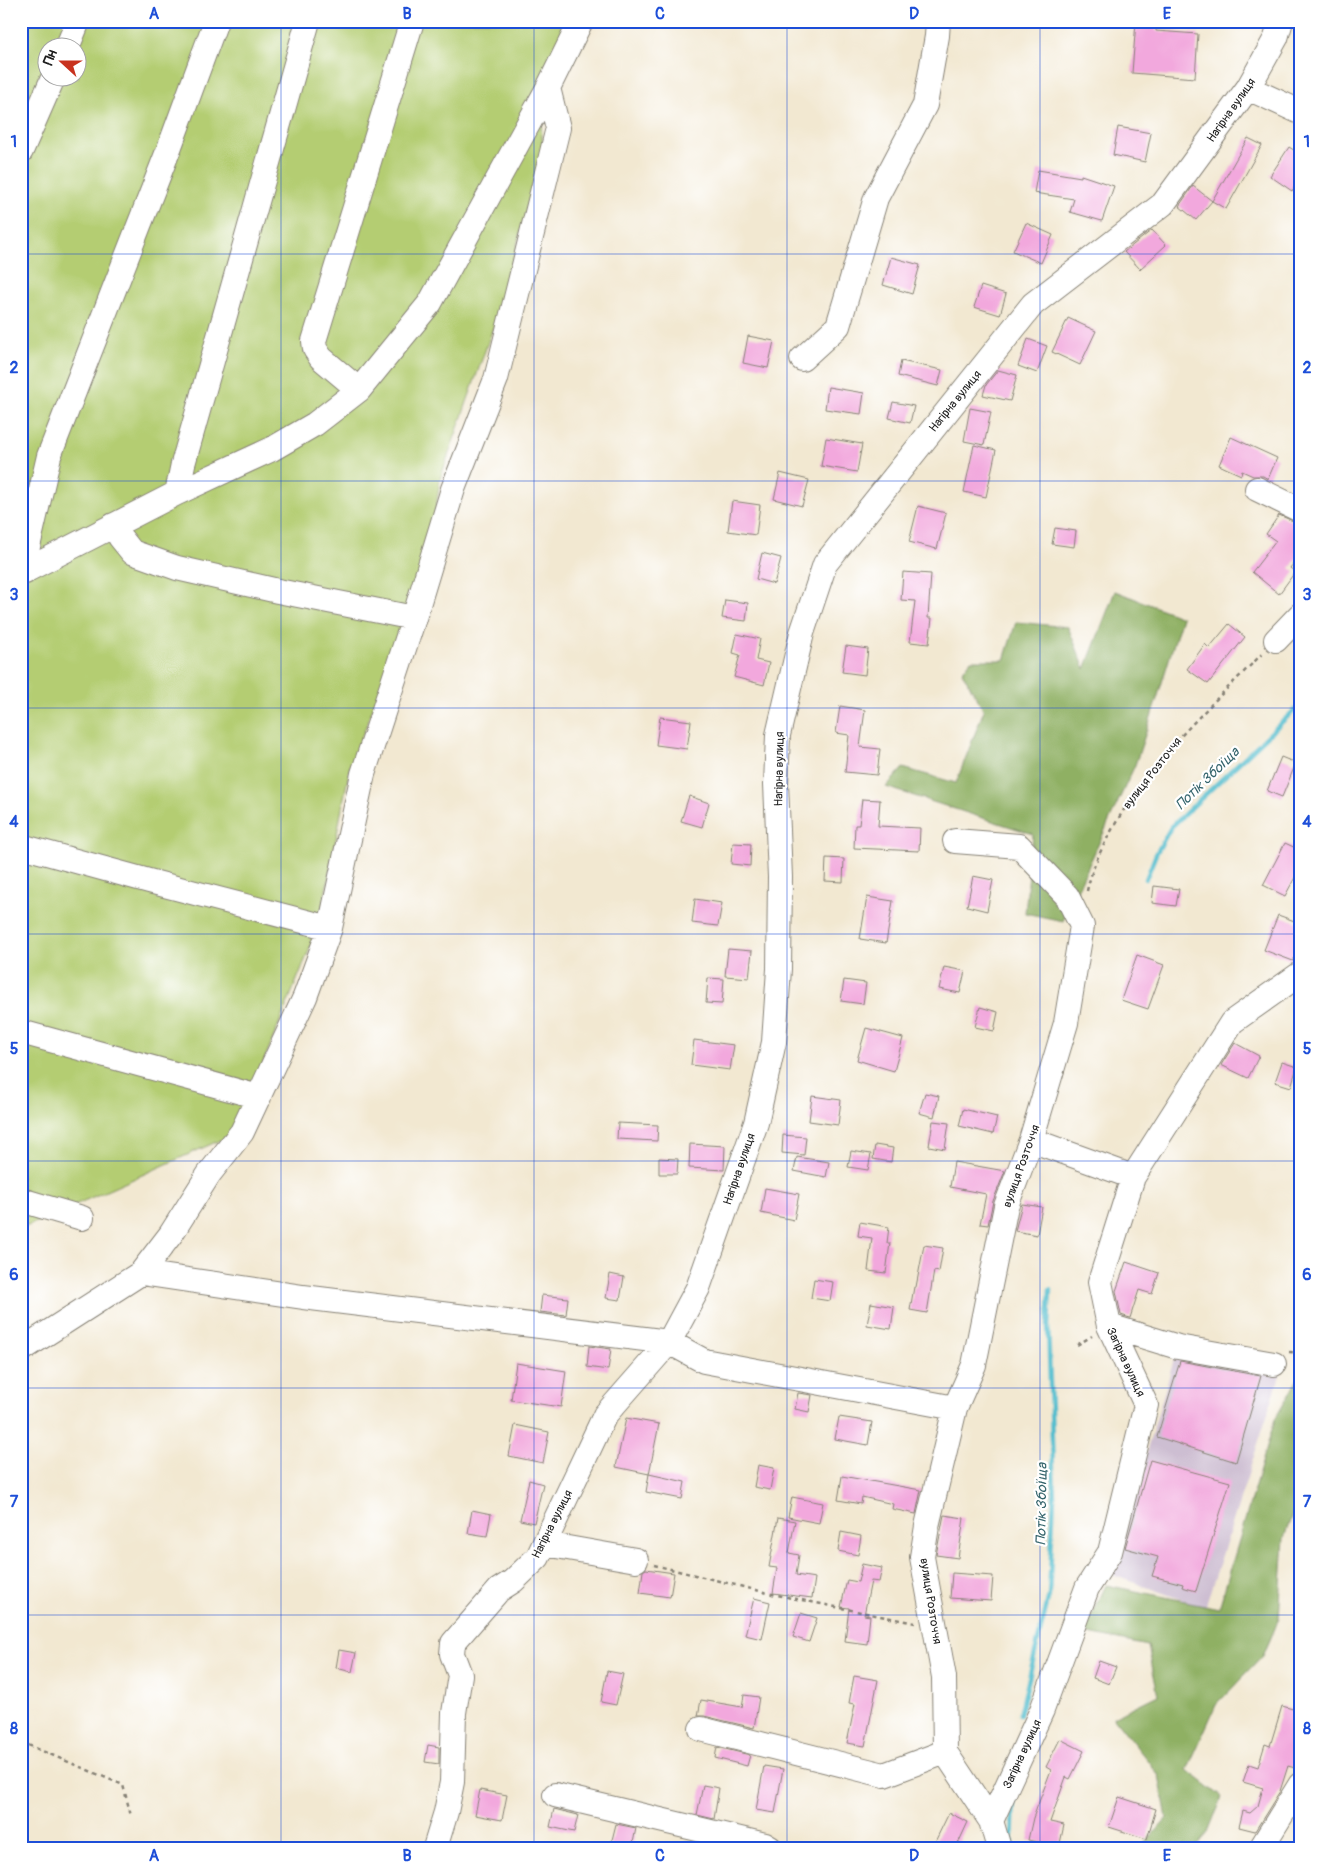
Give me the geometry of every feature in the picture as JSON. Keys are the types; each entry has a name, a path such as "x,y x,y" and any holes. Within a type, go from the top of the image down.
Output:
{"street":[{"path":"70,38 78,21"},
{"path":"23,573 48,456 170,146 216,21"},
{"path":"177,493 183,464 308,21"},
{"path":"359,390 321,358 315,349 314,341 412,21"},
{"path":"23,573 177,493 272,449 314,424 359,390 430,303 548,88 581,21"},
{"path":"802,359 838,326 876,198 925,105 938,21"},
{"name":"Нагірна вулиця","path":"435,1848 446,1812 452,1782 454,1713 460,1675 452,1654 453,1643 499,1590 513,1581 538,1557 605,1415 669,1342 698,1288 756,1123 774,1042 779,968 780,877 776,784 778,735 802,633 825,564 1033,304 1163,204 1248,88 1276,38 1281,21"},
{"path":"21,151 49,88"},
{"path":"21,1350 141,1273 170,1234 209,1174 242,1132 305,997 330,928 363,774 414,618 453,489 496,379 558,128 548,88"},
{"path":"1248,88 1300,112"},
{"path":"1257,489 1300,510"},
{"path":"114,525 130,551 159,563 212,577 414,618"},
{"path":"1276,640 1300,615"},
{"path":"955,841 1019,846 1067,896 1082,926"},
{"path":"21,846 330,928"},
{"name":"вулиця Розточчя","path":"945,1752 944,1677 922,1557 927,1526 955,1408 974,1365 1006,1206 1032,1140 1066,1023 1082,926"},
{"name":"Загірна вулиця","path":"991,1821 1042,1710 1087,1588 1110,1552 1146,1405 1108,1326 1100,1282 1133,1177 1232,1022 1300,974"},
{"path":"21,1032 259,1096"},
{"path":"1032,1140 1133,1177"},
{"path":"21,1200 82,1218"},
{"path":"141,1273 303,1297 669,1342 704,1361 955,1408"},
{"path":"1108,1326 1178,1347 1274,1364"},
{"path":"545,1544 636,1560"},
{"path":"701,1729 884,1775 945,1752 991,1821 999,1848"},
{"path":"1261,1848 1300,1785"},
{"path":"555,1795 776,1845"}],"path":[{"name":"вулиця Розточчя","path":"1082,926 1088,888 1099,854 1133,794 1178,738 1276,640"},
{"path":"636,1560 772,1594 934,1626"},
{"path":"21,1742 123,1785 131,1816"}],"shaded area":[{"path":"1179,1343 1285,1360 1205,1608 1110,1574"}],"green space":[{"path":"21,21 569,21 538,87 543,148 499,311 440,479 428,568 350,767 319,926 234,1134 21,1229"},
{"path":"1115,591 1182,617 1135,765 1063,921 1025,913 1033,834 886,787 903,768 956,783 984,710 962,672 971,660 1004,660 1016,622 1068,627 1085,669"},
{"path":"1299,1377 1300,1492 1284,1538 1279,1619 1263,1656 1216,1705 1187,1770 1222,1797 1208,1832 1194,1848 1140,1848 1167,1818 1159,1775 1113,1717 1158,1695 1148,1646 1084,1633 1106,1585 1219,1608 1275,1419"}],"building":[{"path":"1136,21 1156,21 1156,31 1198,34 1195,78 1132,73"},
{"path":"1118,127 1151,133 1145,162 1113,155"},
{"path":"1248,138 1262,145 1226,209 1212,201"},
{"path":"1289,147 1300,154 1300,179 1292,191 1270,176"},
{"path":"1038,170 1081,177 1081,175 1114,186 1102,221 1070,212 1074,199 1034,193"},
{"path":"1193,186 1212,201 1196,220 1179,206"},
{"path":"1026,223 1053,235 1041,263 1013,251"},
{"path":"1152,230 1166,245 1140,269 1124,252"},
{"path":"891,257 920,265 912,294 883,285"},
{"path":"981,286 1006,294 1000,315 974,307"},
{"path":"1068,318 1096,331 1080,365 1052,352"},
{"path":"748,336 774,341 768,368 743,363"},
{"path":"1028,339 1047,346 1037,373 1018,366"},
{"path":"901,361 942,370 938,386 898,376"},
{"path":"998,370 1017,375 1010,401 983,395 986,385"},
{"path":"828,387 864,393 861,414 825,409"},
{"path":"893,402 914,406 910,423 889,418"},
{"path":"970,408 991,412 984,445 964,441"},
{"path":"1231,437 1277,458 1268,479 1263,476 1253,476 1242,471 1241,475 1219,465"},
{"path":"826,438 862,444 857,472 821,466"},
{"path":"974,445 996,450 986,497 964,492"},
{"path":"780,473 809,480 802,506 774,499"},
{"path":"732,501 760,505 756,535 728,531"},
{"path":"918,506 946,513 937,549 909,542"},
{"path":"1279,515 1300,524 1300,554 1290,568 1295,572 1279,594 1252,572 1276,541 1266,534"},
{"path":"1055,528 1076,531 1074,547 1052,544"},
{"path":"762,553 781,558 774,584 756,579"},
{"path":"903,572 931,574 928,618 932,618 929,644 910,642 915,601 901,600"},
{"path":"725,600 748,603 746,621 722,618"},
{"path":"1229,624 1245,637 1208,684 1187,669 1205,644 1209,648"},
{"path":"737,634 760,639 756,660 769,663 764,685 734,677 740,655 733,653"},
{"path":"846,646 868,649 865,675 842,672"},
{"path":"840,706 865,710 860,747 880,749 877,775 845,772 849,735 836,733"},
{"path":"660,717 691,721 687,749 656,745"},
{"path":"1281,757 1296,763 1282,797 1267,791"},
{"path":"689,796 709,803 702,827 681,821"},
{"path":"862,799 880,800 878,826 920,828 919,851 854,848 855,825 859,825"},
{"path":"733,843 751,844 750,866 731,864"},
{"path":"1285,843 1300,850 1300,868 1285,896 1263,885"},
{"path":"826,858 844,859 843,882 825,881"},
{"path":"973,876 993,880 987,911 967,906"},
{"path":"1154,886 1179,889 1176,906 1152,903"},
{"path":"867,897 893,901 886,943 860,939"},
{"path":"695,899 722,903 718,926 692,923"},
{"path":"1278,915 1300,923 1300,945 1293,961 1264,950"},
{"path":"728,949 752,951 749,978 725,976"},
{"path":"1137,955 1164,965 1148,1009 1121,1000"},
{"path":"944,967 965,971 960,993 939,989"},
{"path":"708,978 724,979 722,1004 706,1003"},
{"path":"844,980 866,983 863,1004 841,1001"},
{"path":"980,1007 998,1012 994,1031 975,1027"},
{"path":"866,1028 903,1038 894,1071 857,1060"},
{"path":"694,1040 734,1045 730,1070 691,1065"},
{"path":"1235,1043 1259,1056 1248,1078 1221,1065"},
{"path":"1282,1062 1297,1067 1291,1087 1275,1082"},
{"path":"925,1093 939,1096 934,1117 919,1113"},
{"path":"812,1096 841,1100 838,1125 809,1121"},
{"path":"963,1109 997,1117 993,1134 959,1126"},
{"path":"933,1121 949,1123 945,1149 929,1146"},
{"path":"618,1123 658,1125 657,1141 617,1139"},
{"path":"783,1135 806,1137 804,1155 782,1153"},
{"path":"690,1144 725,1146 724,1170 689,1168"},
{"path":"875,1145 893,1148 891,1162 873,1159"},
{"path":"851,1151 871,1154 868,1170 848,1167"},
{"path":"797,1157 829,1162 826,1177 794,1171"},
{"path":"659,1158 678,1159 677,1174 659,1174"},
{"path":"954,1162 1005,1171 993,1201 988,1225 980,1224 986,1194 950,1187"},
{"path":"765,1188 799,1194 794,1220 761,1213"},
{"path":"1022,1204 1042,1207 1037,1235 1015,1231"},
{"path":"860,1222 889,1227 887,1243 890,1243 886,1273 868,1271 872,1238 858,1236"},
{"path":"924,1245 943,1248 939,1272 934,1271 927,1313 910,1310"},
{"path":"1126,1262 1159,1273 1152,1294 1139,1290 1130,1318 1121,1315 1116,1291"},
{"path":"610,1274 624,1277 620,1300 606,1298"},
{"path":"814,1279 833,1282 830,1301 811,1298"},
{"path":"542,1295 568,1298 566,1315 540,1312"},
{"path":"871,1303 894,1307 891,1329 867,1325"},
{"path":"589,1346 611,1349 608,1370 587,1367"},
{"path":"1180,1361 1261,1376 1236,1462 1157,1437"},
{"path":"516,1363 566,1371 561,1407 511,1400"},
{"path":"798,1393 812,1395 809,1412 795,1409"},
{"path":"839,1417 872,1422 868,1445 835,1439"},
{"path":"626,1418 659,1424 649,1474 616,1467"},
{"path":"515,1425 549,1432 543,1463 509,1456"},
{"path":"1150,1460 1230,1482 1196,1591 1182,1587 1183,1584 1152,1576 1158,1557 1125,1548"},
{"path":"758,1465 774,1468 770,1490 754,1487"},
{"path":"649,1474 685,1482 682,1499 646,1492"},
{"path":"842,1476 921,1490 916,1514 892,1509 893,1504 862,1497 861,1504 838,1500"},
{"path":"529,1480 543,1484 534,1523 520,1520"},
{"path":"792,1497 823,1503 819,1523 788,1517"},
{"path":"472,1510 491,1514 487,1536 468,1533"},
{"path":"944,1515 964,1518 958,1558 936,1555"},
{"path":"778,1518 795,1521 789,1553 799,1555 796,1575 815,1578 812,1598 773,1593 777,1568 769,1567"},
{"path":"841,1532 861,1536 858,1555 838,1551"},
{"path":"862,1564 882,1568 879,1582 871,1581 864,1615 870,1616 867,1644 845,1641 849,1608 841,1607 847,1580 858,1582"},
{"path":"646,1569 674,1573 670,1597 640,1593 643,1571"},
{"path":"952,1573 993,1576 991,1601 950,1598"},
{"path":"754,1598 770,1602 762,1639 745,1635"},
{"path":"801,1613 817,1618 809,1642 793,1637"},
{"path":"339,1650 356,1653 352,1672 336,1668"},
{"path":"1099,1661 1116,1667 1109,1684 1093,1678"},
{"path":"607,1671 623,1674 616,1705 601,1702"},
{"path":"854,1676 878,1680 865,1746 847,1743 855,1704 849,1703"},
{"path":"744,1695 759,1697 754,1728 698,1716 701,1700 742,1707"},
{"path":"1282,1706 1300,1711 1300,1753 1295,1768 1288,1766 1280,1791 1255,1831 1239,1827 1243,1811 1250,1813 1258,1806 1263,1788 1243,1782 1249,1764 1258,1767 1265,1744 1270,1746"},
{"path":"1060,1739 1084,1751 1070,1779 1066,1777 1050,1822 1064,1825 1059,1848 1041,1848 1042,1843 1028,1840 1033,1818 1051,1770 1046,1767"},
{"path":"428,1745 439,1747 439,1764 425,1762"},
{"path":"717,1747 750,1755 747,1766 715,1758"},
{"path":"764,1766 783,1769 775,1813 756,1810"},
{"path":"703,1785 719,1788 714,1819 697,1815"},
{"path":"480,1790 507,1795 502,1820 475,1815"},
{"path":"1119,1797 1156,1809 1147,1839 1109,1827"},
{"path":"554,1809 578,1815 574,1832 550,1827"},
{"path":"949,1813 968,1822 956,1848 932,1848"},
{"path":"616,1824 636,1828 632,1848 610,1848"}],"waterway":[{"name":"Потік Збоїща","path":"1146,879 1156,854 1171,827 1300,705"},
{"name":"Потік Збоїща","path":"1020,1715 1049,1596 1054,1497 1048,1325 1050,1290"},
{"name":"Потік Збоїща","path":"1012,1848 1014,1794"}]}
